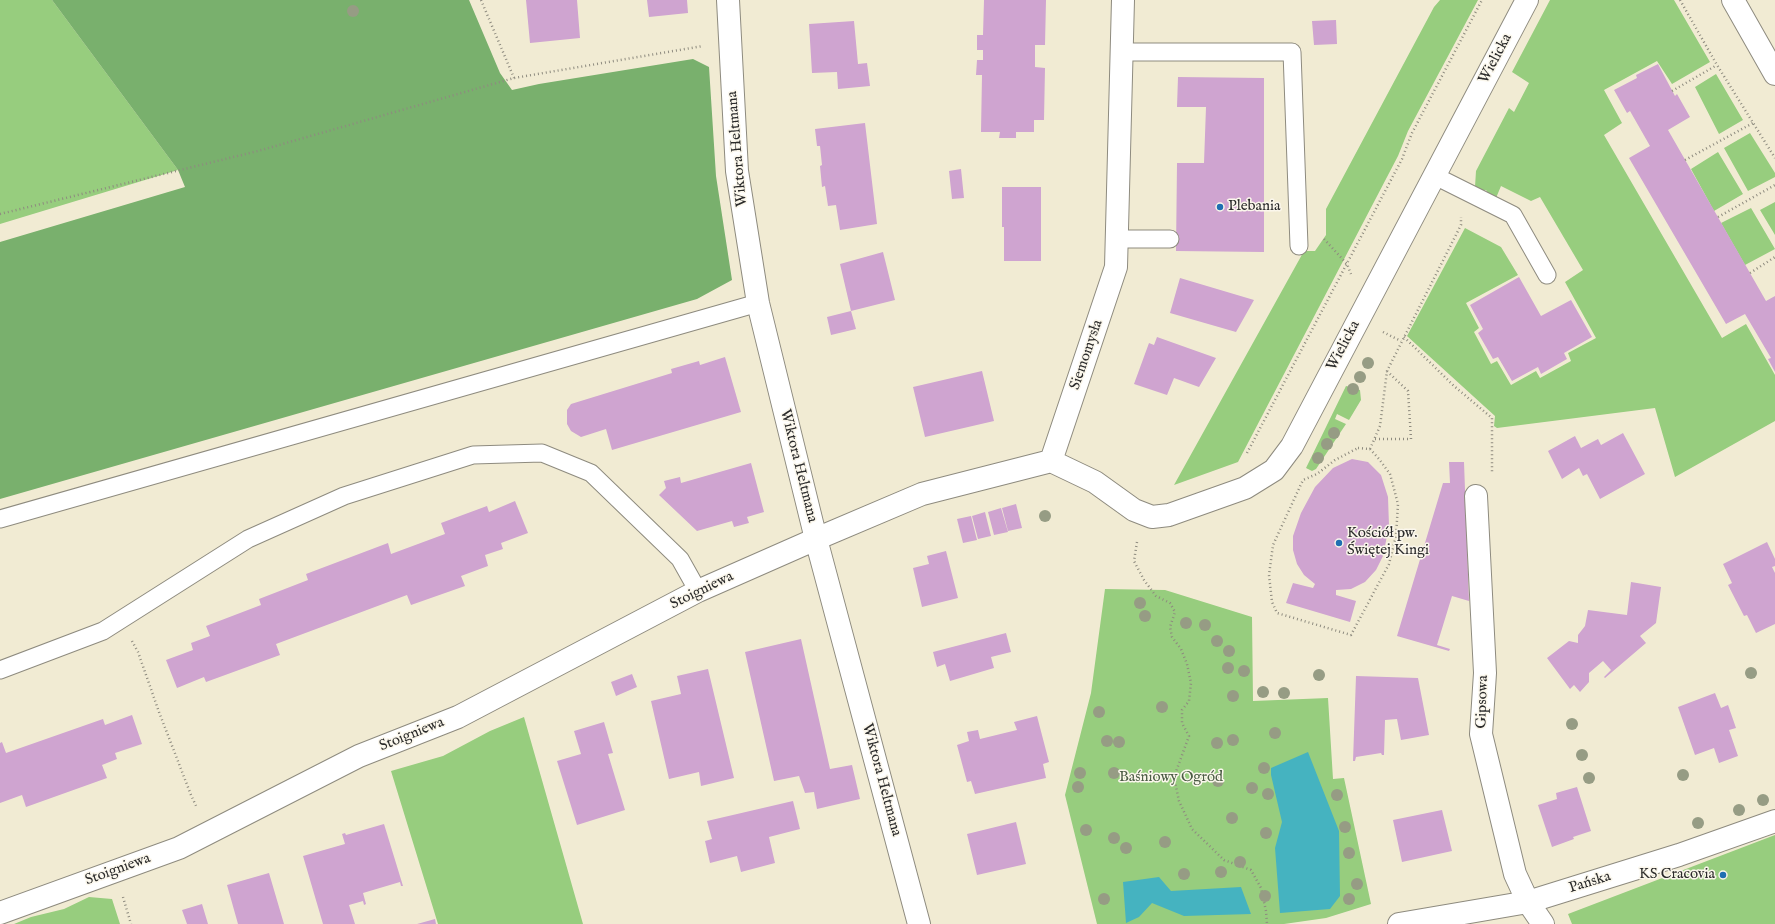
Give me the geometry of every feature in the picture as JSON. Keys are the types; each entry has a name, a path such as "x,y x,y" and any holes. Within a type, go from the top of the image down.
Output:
{"street":[{"name":"Wiktora Heltmana","path":"728,0 729,42 738,171 758,303 816,539 919,924"},
{"name":"Siemomysła","path":"1051,461 1116,267 1123,52 1123,0"},
{"name":"Wielicka","path":"1051,461 1095,482 1134,510 1152,517 1169,515 1245,488 1274,470 1292,446 1527,0"},
{"path":"1733,0 1768,47 1775,74"},
{"path":"816,539 922,494 1051,461"},
{"name":"Gipsowa","path":"1476,496 1485,674 1481,734 1515,874 1528,902 1543,924"},
{"name":"Stoigniewa","path":"0,913 179,848 359,756 458,717 698,591 816,539"},
{"name":"Pańska","path":"1399,924 1528,902 1679,855 1775,821"}],"lane":[{"path":"1123,52 1292,52 1299,246"},
{"path":"1435,176 1513,215 1547,275"},
{"path":"1117,239 1170,239"},
{"path":"0,519 758,303"},
{"path":"0,670 103,631 248,539 344,496 474,455 542,453 591,473 680,559 698,591"}],"path":[{"path":"481,0 514,78"},
{"path":"1244,459 1402,159 1412,133 1482,0"},
{"path":"1680,0 1717,65 1775,158"},
{"path":"0,214 258,151 514,78 729,42"},
{"path":"1672,90 1717,65"},
{"path":"1685,160 1753,123"},
{"path":"1718,217 1775,185"},
{"path":"1370,449 1380,426 1387,371 1461,225 1461,199 1464,191"},
{"path":"1750,273 1775,257"},
{"path":"1380,331 1401,341"},
{"path":"1404,337 1454,386 1492,418 1492,476 1476,496"},
{"path":"1375,439 1411,438 1408,391 1387,371"},
{"path":"1358,448 1370,449 1390,474 1398,504 1396,536 1389,564 1351,636 1277,613 1272,602 1269,575 1273,545 1303,480 1317,474 1335,460 1358,448"},
{"path":"1134,510 1140,533 1136,544 1134,561 1144,580 1156,596 1170,603 1175,612 1170,627 1172,637 1181,649 1187,664 1191,683 1189,701 1182,710 1182,723 1189,736 1174,776 1179,801 1192,829 1224,860 1251,870 1261,888 1267,924"},
{"path":"129,638 138,652 191,795 210,832"}],"green space":[{"path":"0,0 52,0 178,170 0,224"},
{"path":"52,0 469,0 500,73 512,90 539,84 693,59 709,67 716,176 732,280 697,299 0,499 0,242 185,187 178,170"},
{"path":"1440,0 1478,0 1408,131 1398,156 1238,462 1174,485 1304,251 1315,251 1326,235 1326,209 1434,7"},
{"path":"1550,0 1674,0 1710,62 1672,84 1657,61 1604,90 1622,123 1604,135 1722,338 1746,324 1775,375 1775,421 1675,477 1655,408 1497,428 1494,426 1495,416 1407,336 1465,228 1501,247 1518,275 1466,303 1479,328 1474,332 1491,364 1497,361 1511,385 1536,371 1540,378 1571,361 1568,353 1596,338 1565,282 1583,270 1540,197 1531,201 1501,186 1496,198 1486,190 1483,191 1475,187 1476,171 1509,108 1514,112 1529,83 1512,72"},
{"path":"1716,74 1743,120 1719,134 1695,87"},
{"path":"1750,133 1775,173 1775,177 1748,191 1724,148"},
{"path":"1718,152 1743,194 1714,211 1691,169"},
{"path":"1775,202 1775,235 1760,210"},
{"path":"1751,208 1775,249 1745,265 1721,223"},
{"path":"1346,386 1360,390 1361,400 1349,420 1337,414 1335,419 1346,424 1316,469 1312,471 1306,468"},
{"name":"Baśniowy Ogród","path":"1105,589 1165,590 1252,617 1253,701 1328,698 1333,779 1344,778 1371,904 1326,918 1284,924 1097,924 1065,795 1091,693"},
{"path":"524,717 583,924 438,924 391,771 443,756 490,731"},
{"name":"KS Cracovia","path":"1775,835 1775,924 1572,924 1568,914"},
{"path":"89,897 112,899 120,924 14,924 31,917 64,909"}],"water":[{"path":"1308,752 1339,831 1340,896 1330,909 1280,913 1275,848 1282,822 1271,775 1271,768"},
{"path":"1159,877 1171,891 1241,887 1251,914 1184,916 1152,903 1139,917 1126,923 1123,882"}],"building":[{"path":"526,0 577,0 580,38 530,43"},
{"path":"647,0 687,0 688,13 649,17"},
{"path":"984,0 1046,0 1045,45 1035,45 1035,67 1045,68 1044,120 1034,120 1034,132 1016,132 1016,138 999,138 1000,132 981,132 982,75 976,75 977,60 983,60 983,50 977,50 977,35 983,35"},
{"path":"1336,20 1337,44 1314,45 1312,21"},
{"path":"854,21 858,64 867,63 870,86 838,89 837,72 812,73 809,24"},
{"path":"1658,64 1675,96 1677,94 1690,117 1668,130 1766,301 1775,296 1775,372 1768,359 1771,358 1745,314 1726,324 1629,158 1650,146 1630,111 1627,113 1614,90 1637,78 1636,75"},
{"name":"Plebania","path":"1178,77 1264,78 1264,252 1176,251 1177,163 1204,163 1206,107 1177,107"},
{"path":"865,123 877,224 840,230 836,205 828,206 825,186 822,187 820,146 817,146 815,129"},
{"path":"961,169 964,198 952,199 949,171"},
{"path":"1002,187 1041,187 1041,261 1004,261"},
{"path":"883,252 895,300 851,311 840,264"},
{"path":"1519,277 1541,316 1571,300 1592,337 1564,353 1567,359 1541,374 1538,367 1512,381 1498,357 1493,359 1478,333 1483,329 1470,305"},
{"path":"1180,278 1254,300 1236,332 1170,313"},
{"path":"851,311 856,329 831,335 827,317"},
{"path":"1157,337 1216,358 1199,387 1174,378 1167,395 1134,384 1149,343 1154,345"},
{"path":"725,357 741,412 612,450 606,429 581,437 571,431 567,424 567,410 571,404 672,373 671,369 699,361 700,365"},
{"path":"982,371 994,421 925,437 913,387"},
{"path":"1623,433 1645,474 1600,499 1587,474 1583,476 1579,468 1562,479 1548,451 1575,436 1581,448 1598,439 1601,445"},
{"name":"Kościół pw. Świętej Kingi","path":"1352,459 1368,462 1381,475 1388,497 1389,526 1383,556 1376,570 1365,582 1351,589 1336,590 1336,595 1356,601 1350,622 1286,603 1293,583 1313,588 1315,584 1304,575 1297,564 1293,550 1293,536 1301,513 1315,487 1333,468"},
{"path":"1449,462 1464,462 1469,601 1452,596 1437,645 1450,649 1449,651 1397,636 1443,483 1450,483"},
{"path":"751,463 764,512 747,517 749,523 734,527 732,521 697,531 659,495 666,488 664,481 680,477 681,483"},
{"path":"515,501 528,533 501,543 503,549 485,555 488,566 461,576 465,586 411,605 407,595 276,644 280,655 206,682 204,677 177,688 166,660 193,650 191,643 210,636 206,626 261,605 259,599 308,580 306,574 388,543 391,554 445,534 441,523 487,506 489,512"},
{"path":"1016,504 1022,528 1008,531 1002,508"},
{"path":"1001,508 1008,532 994,535 988,512"},
{"path":"985,512 991,536 978,539 972,516"},
{"path":"971,516 977,540 963,543 957,519"},
{"path":"1767,542 1775,559 1775,566 1772,567 1775,573 1775,624 1756,633 1747,615 1744,616 1728,585 1732,583 1723,564"},
{"path":"946,551 958,598 922,607 913,568 929,564 927,556"},
{"path":"1631,582 1661,587 1656,623 1640,636 1646,643 1605,678 1604,677 1611,670 1603,661 1589,673 1589,682 1580,692 1574,685 1570,689 1547,658 1569,641 1578,643 1578,635 1585,626 1588,610 1627,615"},
{"path":"1006,633 1011,652 991,657 994,668 950,681 945,664 937,667 933,652"},
{"path":"801,639 830,769 852,765 860,799 817,809 814,792 805,793 799,776 774,781 745,652"},
{"path":"708,669 734,778 701,786 699,772 669,779 651,701 681,694 677,676"},
{"path":"632,674 637,687 616,696 611,682"},
{"path":"1356,676 1418,678 1429,735 1401,740 1397,719 1385,720 1384,755 1381,753 1356,757 1355,761 1353,761"},
{"path":"1715,693 1721,708 1728,705 1736,728 1729,730 1738,756 1719,763 1714,748 1695,755 1678,707"},
{"path":"132,715 142,744 115,753 117,759 102,765 107,778 26,807 22,795 0,803 0,743 2,742 6,753 103,719 105,725"},
{"path":"1037,716 1049,762 1043,764 1046,778 975,794 971,781 967,782 957,745 969,741 967,732 978,730 980,739 1017,730 1014,722"},
{"path":"604,722 613,753 608,754 625,810 577,825 557,761 581,754 574,731"},
{"path":"1577,787 1591,831 1573,837 1574,839 1552,847 1538,805 1557,799 1556,793"},
{"path":"793,801 800,829 769,837 775,863 741,872 737,856 710,863 705,841 712,839 707,821"},
{"path":"1442,810 1452,851 1402,862 1393,820"},
{"path":"1016,822 1026,864 977,875 967,834"},
{"path":"384,824 403,886 401,886 400,882 363,893 366,904 364,905 363,901 349,905 355,924 323,924 303,856 345,844 342,834 345,833 346,835"},
{"path":"269,873 284,924 238,924 227,885"},
{"path":"202,904 208,924 187,924 182,910"},
{"path":"435,919 436,924 417,924"}],"place":[{"name":"Plebania","path":"1220,207"},
{"name":"Kościół pw. Świętej Kingi","path":"1339,543"},
{"name":"KS Cracovia","path":"1723,875"}]}
